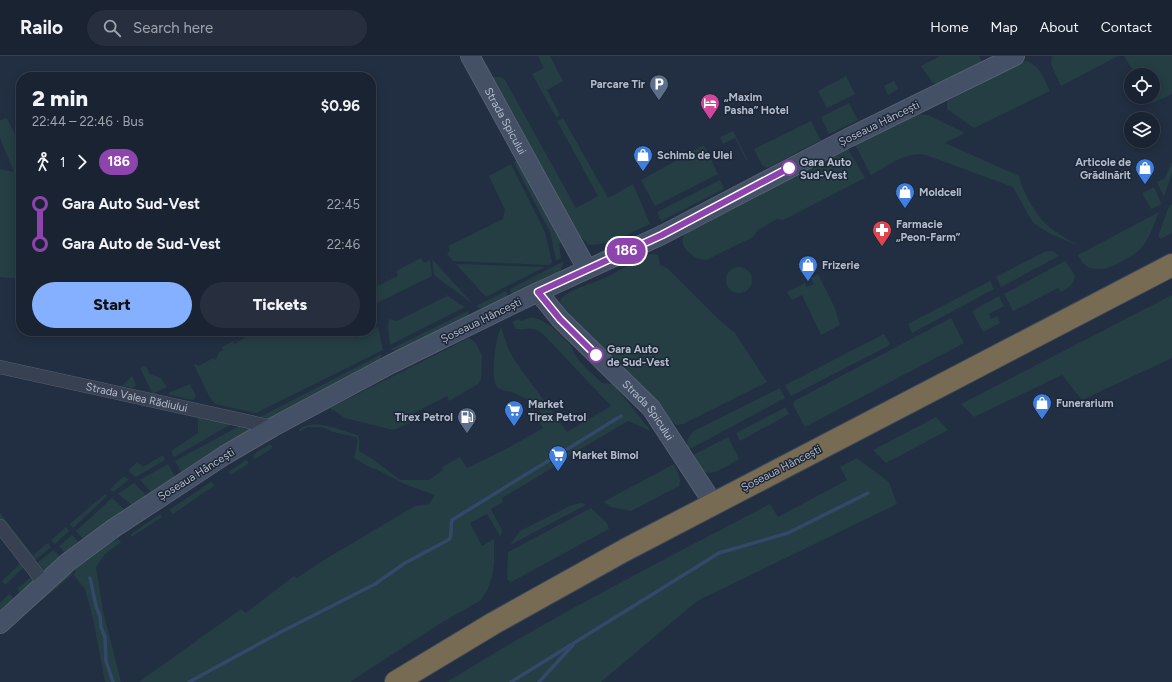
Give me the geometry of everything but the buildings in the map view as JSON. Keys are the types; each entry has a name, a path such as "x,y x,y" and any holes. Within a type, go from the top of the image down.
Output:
{"highway":[{"name":"Șoseaua Hâncești","path":"396,682 500,619 625,550 1172,265"}],"street":[{"name":"Strada Spicului","path":"470,56 587,270"},
{"name":"Șoseaua Hâncești","path":"0,624 73,558 114,528 225,455 273,427 391,364 538,292 662,235 848,138 1015,56"},
{"name":"Strada Spicului","path":"538,292 560,319 650,408 713,503"},
{"name":"Strada Valea Rădiului","path":"0,367 273,427"},
{"path":"0,526 44,583"}],"green space":[{"path":"538,56 550,56 563,81 547,90 560,115 556,117 532,74 544,68"},
{"path":"940,56 979,56 983,64 941,84 933,83 921,66"},
{"path":"1052,56 1118,56 1061,86 1051,64"},
{"path":"1124,56 1172,56 1172,94 1160,100 1160,68 1132,68"},
{"path":"1026,61 1038,69 1050,91 974,128 947,109 947,101 1021,62"},
{"path":"846,76 855,94 827,108 818,91"},
{"path":"494,77 500,77 505,80 576,208 598,196 557,121 563,118 608,198 633,184 650,224 613,241 605,243 589,245 582,238 579,239 491,79"},
{"path":"894,81 898,89 888,95 884,86"},
{"path":"849,103 858,120 829,134 821,117"},
{"path":"919,114 928,115 965,133 945,143 1019,176 1030,202 1042,220 1053,230 1077,245 1051,234 1033,223 1013,187 926,155 919,154 904,157 871,175 855,145"},
{"path":"7,118 16,137 16,279 0,277 0,169 14,172 0,138 0,120"},
{"path":"811,121 821,140 767,168 762,165 754,149"},
{"path":"733,131 748,161 735,138 723,144 720,137"},
{"path":"704,145 718,174 655,206 641,180"},
{"path":"848,149 865,178 783,220 777,219 758,230 753,237 706,260 697,258 684,247 683,237 686,233 737,204"},
{"path":"513,161 520,162 558,230 562,242 559,244 561,258 556,260 550,232"},
{"path":"1172,162 1172,173 1164,197 1157,182 1165,178"},
{"path":"511,164 545,232 552,262 549,265 453,261 447,254 450,250 448,246 503,219 505,210 489,176"},
{"path":"720,180 724,189 661,221 657,212"},
{"path":"1154,187 1161,203 1160,205 1151,209 1142,193"},
{"path":"1172,204 1172,233 1161,239 1159,234 1169,206"},
{"path":"1159,212 1147,240 1138,251 1123,261 1107,268 1093,269 1086,266 1078,255"},
{"path":"1053,251 1059,256 1001,287 996,277 1044,252"},
{"path":"651,254 658,255 660,265 667,268 718,319 735,333 767,382 683,424 677,425 669,420 561,309 560,301 568,293 607,277"},
{"path":"421,258 424,263 430,260 432,276 377,303 376,324 376,287 398,276 396,271"},
{"path":"432,259 473,304 434,275"},
{"path":"564,261 561,269 556,274 512,296 510,289"},
{"path":"1065,261 1075,275 1074,281 1071,285 1061,292 1058,288 1013,311 1004,294"},
{"path":"456,264 545,267 486,297"},
{"path":"739,267 748,271 752,280 748,289 739,293 730,289 726,280 730,271"},
{"path":"818,274 834,306 840,325 821,335 802,295 792,300 787,292 805,283 806,287 814,284 811,278"},
{"path":"990,281 994,289 912,333 908,324"},
{"path":"506,291 509,298 484,310 476,306"},
{"path":"446,295 465,307 390,345 388,325 389,319 397,321 445,297"},
{"path":"1172,295 1172,358 1082,400 1062,375 974,417 961,404"},
{"path":"999,296 1004,306 989,314 991,319 997,316 1000,323 983,332 972,311"},
{"path":"468,311 470,317 398,353 391,349"},
{"path":"535,318 546,323 567,341 579,360 588,370 602,383 613,384 651,431 628,421 502,498 503,502 491,509 502,530 500,536 487,514 470,523 482,546 494,539 494,563 492,577 487,591 481,600 436,626 350,682 139,682 241,609 246,613 294,576 297,578 324,560 415,506 429,504 435,495 404,484 354,458 358,440 356,437 333,432 322,427 307,427 299,432 299,429 305,426 320,425 357,435 359,438 359,451 374,460 400,480 429,480 443,470 442,467 460,457 467,468 508,448 543,428 536,416 541,412 534,405 519,395 499,389 495,384 494,358 497,339 501,327 508,348 515,361 567,432 611,406 543,334 532,329 516,329 512,322 518,319 521,321"},
{"path":"951,318 964,343 805,427 793,405 794,401"},
{"path":"378,327 383,350 256,413 215,404 209,396 194,365 199,366 213,358 214,360 216,359 219,352 223,350 222,347 233,341 235,344 247,336 354,336 355,338 359,336 376,336 376,328"},
{"path":"884,334 890,345 791,396 785,385"},
{"path":"469,338 476,343 482,356 481,379 478,384 449,401 447,396 414,413 417,419 393,430 345,418 330,408"},
{"path":"382,354 380,362 270,418 260,417"},
{"path":"143,366 146,367 150,374 161,378 167,387 153,394 140,368"},
{"path":"132,376 136,385 133,388 122,386"},
{"path":"190,384 196,396 193,400 169,395 168,393"},
{"path":"780,388 785,398 690,449 688,448 688,439 694,431"},
{"path":"786,407 789,414 740,441 736,433"},
{"path":"193,414 235,422 174,457 171,451 198,433 198,418 193,417"},
{"path":"936,417 948,430 886,463 873,450"},
{"path":"243,424 249,427 249,431 182,474 175,461"},
{"path":"728,437 739,459 712,473 707,473 702,470 691,456"},
{"path":"270,444 273,448 255,459 253,457 254,454"},
{"path":"163,455 165,460 136,477 128,471 137,462 143,467"},
{"path":"857,458 889,482 897,504 697,601 601,682 447,682 566,612 770,504 778,517 847,480 840,467"},
{"path":"246,460 249,463 231,475 228,472"},
{"path":"168,464 176,478 152,493 140,480"},
{"path":"674,464 680,478 679,486 631,511 611,507 603,502"},
{"path":"124,476 129,480 113,492 110,489"},
{"path":"211,482 215,485 173,514 169,510"},
{"path":"134,483 147,496 133,506 118,494"},
{"path":"105,494 107,496 73,528 70,524"},
{"path":"112,498 126,511 85,541 76,531"},
{"path":"582,503 586,505 510,545 520,531 572,505"},
{"path":"591,508 607,523 609,529 511,582 507,579 508,552"},
{"path":"0,513 33,555 48,543 51,547 33,562 0,519"},
{"path":"160,514 162,517 131,537 131,534"},
{"path":"66,527 69,531 55,544 51,540"},
{"path":"0,535 24,567 5,585 2,581 20,564"},
{"path":"72,535 80,544 68,556 59,546"},
{"path":"119,539 121,542 105,554 96,567 103,611 121,682 105,682 93,619 85,589 73,574 76,572 74,569 108,544"},
{"path":"53,550 63,559 47,569 42,569 36,564"},
{"path":"68,572 73,574 36,605 34,603"},
{"path":"32,576 33,584 22,595 17,589"},
{"path":"9,594 16,600 0,617 0,603"}],"waterway":[{"path":"189,682 279,633 375,584 405,563 450,539 452,520 621,416"},
{"path":"511,682 719,553 788,533 868,493"},
{"path":"90,578 96,606 100,616 101,627 105,637 106,661 113,682"},
{"path":"539,682 573,645"}],"bus line":[{"name":"186","path":"596,355 560,319 538,292 662,235 789,168"}],"place":[{"name":"Parcare Tir","path":"659,101"},
{"name":"„Maxim Pasha” Hotel","path":"710,120"},
{"name":"Gara Auto Sud-Vest","path":"789,168"},
{"name":"Schimb de Ulei","path":"643,172"},
{"name":"Articole de Grădinărit","path":"1145,185"},
{"name":"Moldcell","path":"905,209"},
{"name":"Farmacie „Peon-Farm”","path":"882,247"},
{"name":"Frizerie","path":"808,282"},
{"name":"Gara Auto de Sud-Vest","path":"596,355"},
{"name":"Funerarium","path":"1042,420"},
{"name":"Market Tirex Petrol","path":"514,427"},
{"name":"Tirex Petrol","path":"467,434"},
{"name":"Market Bimol","path":"558,472"}]}
